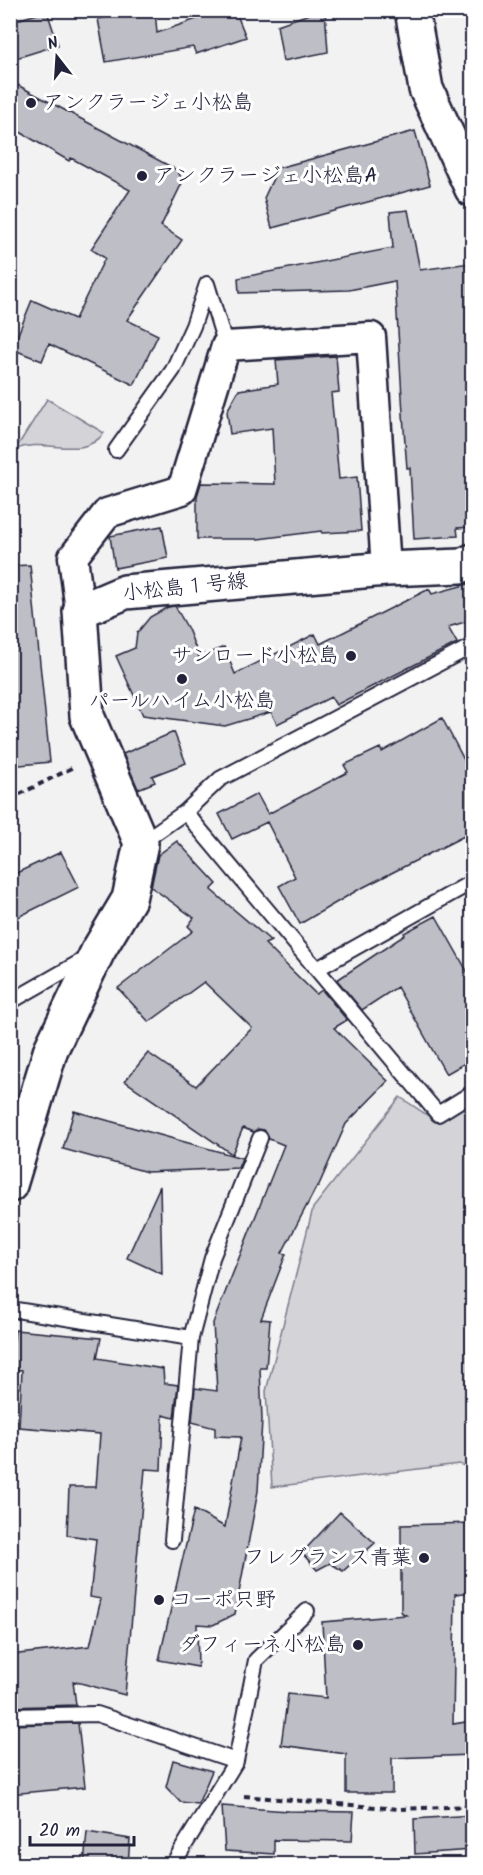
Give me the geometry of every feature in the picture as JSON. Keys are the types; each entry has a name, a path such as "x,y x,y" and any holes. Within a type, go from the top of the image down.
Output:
{"street":[{"path":"412,10 426,89 464,146 472,189"},
{"path":"10,1185 51,1049 98,951 129,899 141,843 87,716 80,611 73,557 107,513 182,490 226,346 371,337 386,569"},
{"name":"小松島１号線","path":"80,611 125,592 386,569 461,566 472,561"}],"lane":[{"path":"116,450 173,370 193,327 207,284 226,346"},
{"path":"141,843 185,812 220,779 472,646"},
{"path":"185,812 438,1114 472,1093"},
{"path":"317,969 472,882"},
{"path":"10,1002 98,951"},
{"path":"171,1540 191,1338 212,1258 260,1138"},
{"path":"10,1309 191,1338"},
{"path":"173,1864 236,1761 256,1660 307,1611"},
{"path":"10,1716 97,1714 236,1761"}],"path":[{"path":"10,799 102,752"},
{"path":"216,1794 398,1809 472,1806"}],"shaded area":[{"path":"47,399 104,433 85,446 26,446 15,450"},
{"path":"400,1097 436,1121 472,1099 472,1469 459,1464 272,1487 266,1391 313,1208"}],"building":[{"path":"155,10 157,33 222,10 235,10 246,37 196,54 193,47 106,62 98,19"},
{"path":"325,10 328,52 283,61 277,25"},
{"path":"47,11 58,45 10,60 10,22"},
{"path":"10,81 177,170 183,181 161,226 182,240 127,320 158,335 134,385 49,344 42,361 12,349 32,300 75,319 105,258 91,249 130,190 71,158 69,161 10,126"},
{"path":"415,131 430,185 272,228 264,198 278,168"},
{"path":"408,210 420,270 470,263 472,285 472,527 457,528 458,536 414,539 410,468 407,468 404,430 395,281 349,290 239,293 238,278 393,248 390,212"},
{"path":"336,356 339,392 331,393 339,479 357,477 361,531 322,533 321,531 258,539 197,539 197,496 201,483 275,484 272,428 230,434 227,411 239,390 278,384 276,360"},
{"path":"162,526 168,558 115,568 110,536"},
{"path":"30,565 50,762 10,766 10,566"},
{"path":"472,583 472,620 448,627 457,643 336,705 331,697 277,724 271,712 225,726 143,715 116,656 135,648 137,633 150,617 168,607 175,606 188,629 199,657 224,647 235,674 315,634 320,644 429,589 432,594"},
{"path":"442,718 472,775 472,832 356,891 300,924 279,886 295,877 267,822 232,839 219,814 257,794 268,814 348,772 344,765 380,748 382,752"},
{"path":"174,732 186,763 152,776 155,782 138,789 123,754"},
{"path":"177,841 217,884 211,890 271,941 265,944 316,994 322,990 347,1020 334,1028 388,1081 346,1124 318,1187 282,1253 286,1254 261,1319 270,1320 266,1368 260,1368 262,1420 258,1491 235,1614 213,1625 197,1624 198,1667 159,1660 194,1510 225,1527 241,1437 215,1436 215,1428 192,1422 195,1388 217,1391 213,1323 284,1145 269,1139 264,1130 258,1129 253,1132 243,1128 232,1154 125,1081 148,1053 196,1086 252,1028 204,982 149,1022 118,988 193,931 188,926 194,918 151,887 158,855"},
{"path":"61,852 79,887 10,921 10,876"},
{"path":"436,916 472,980 472,1059 446,1074 397,987 362,1010 337,980 405,935 404,933"},
{"path":"74,1111 242,1158 238,1168 147,1172 63,1149"},
{"path":"160,1186 162,1274 127,1258"},
{"path":"15,1330 101,1338 97,1358 163,1369 164,1383 178,1385 174,1418 163,1415 161,1470 145,1469 125,1695 73,1681 76,1705 10,1707 10,1655 90,1646 101,1599 90,1597 96,1539 67,1535 69,1487 96,1487 100,1434 19,1427 22,1370 10,1369"},
{"path":"340,1512 375,1543 343,1571 330,1563 317,1570 302,1553"},
{"path":"472,1523 472,1592 455,1594 453,1724 472,1721 472,1755 392,1758 392,1793 346,1793 346,1754 281,1745 288,1694 326,1698 322,1622 406,1615 401,1612 401,1525"},
{"path":"78,1723 85,1787 10,1794 10,1725"},
{"path":"173,1760 212,1771 198,1804 180,1802 166,1787"},
{"path":"222,1806 288,1811 354,1812 352,1841 274,1840 274,1854 225,1851"},
{"path":"472,1815 472,1850 415,1854 414,1819"},
{"path":"87,1832 130,1839 128,1864 84,1864"}],"place":[{"name":"アンクラージェ小松島","path":"31,103"},
{"name":"アンクラージェ小松島A","path":"142,176"},
{"name":"サンロード小松島","path":"351,656"},
{"name":"パールハイム小松島","path":"182,679"},
{"name":"フレグランス青葉","path":"424,1558"},
{"name":"コーポ只野","path":"159,1600"},
{"name":"ダフィーネ小松島","path":"358,1645"}]}
